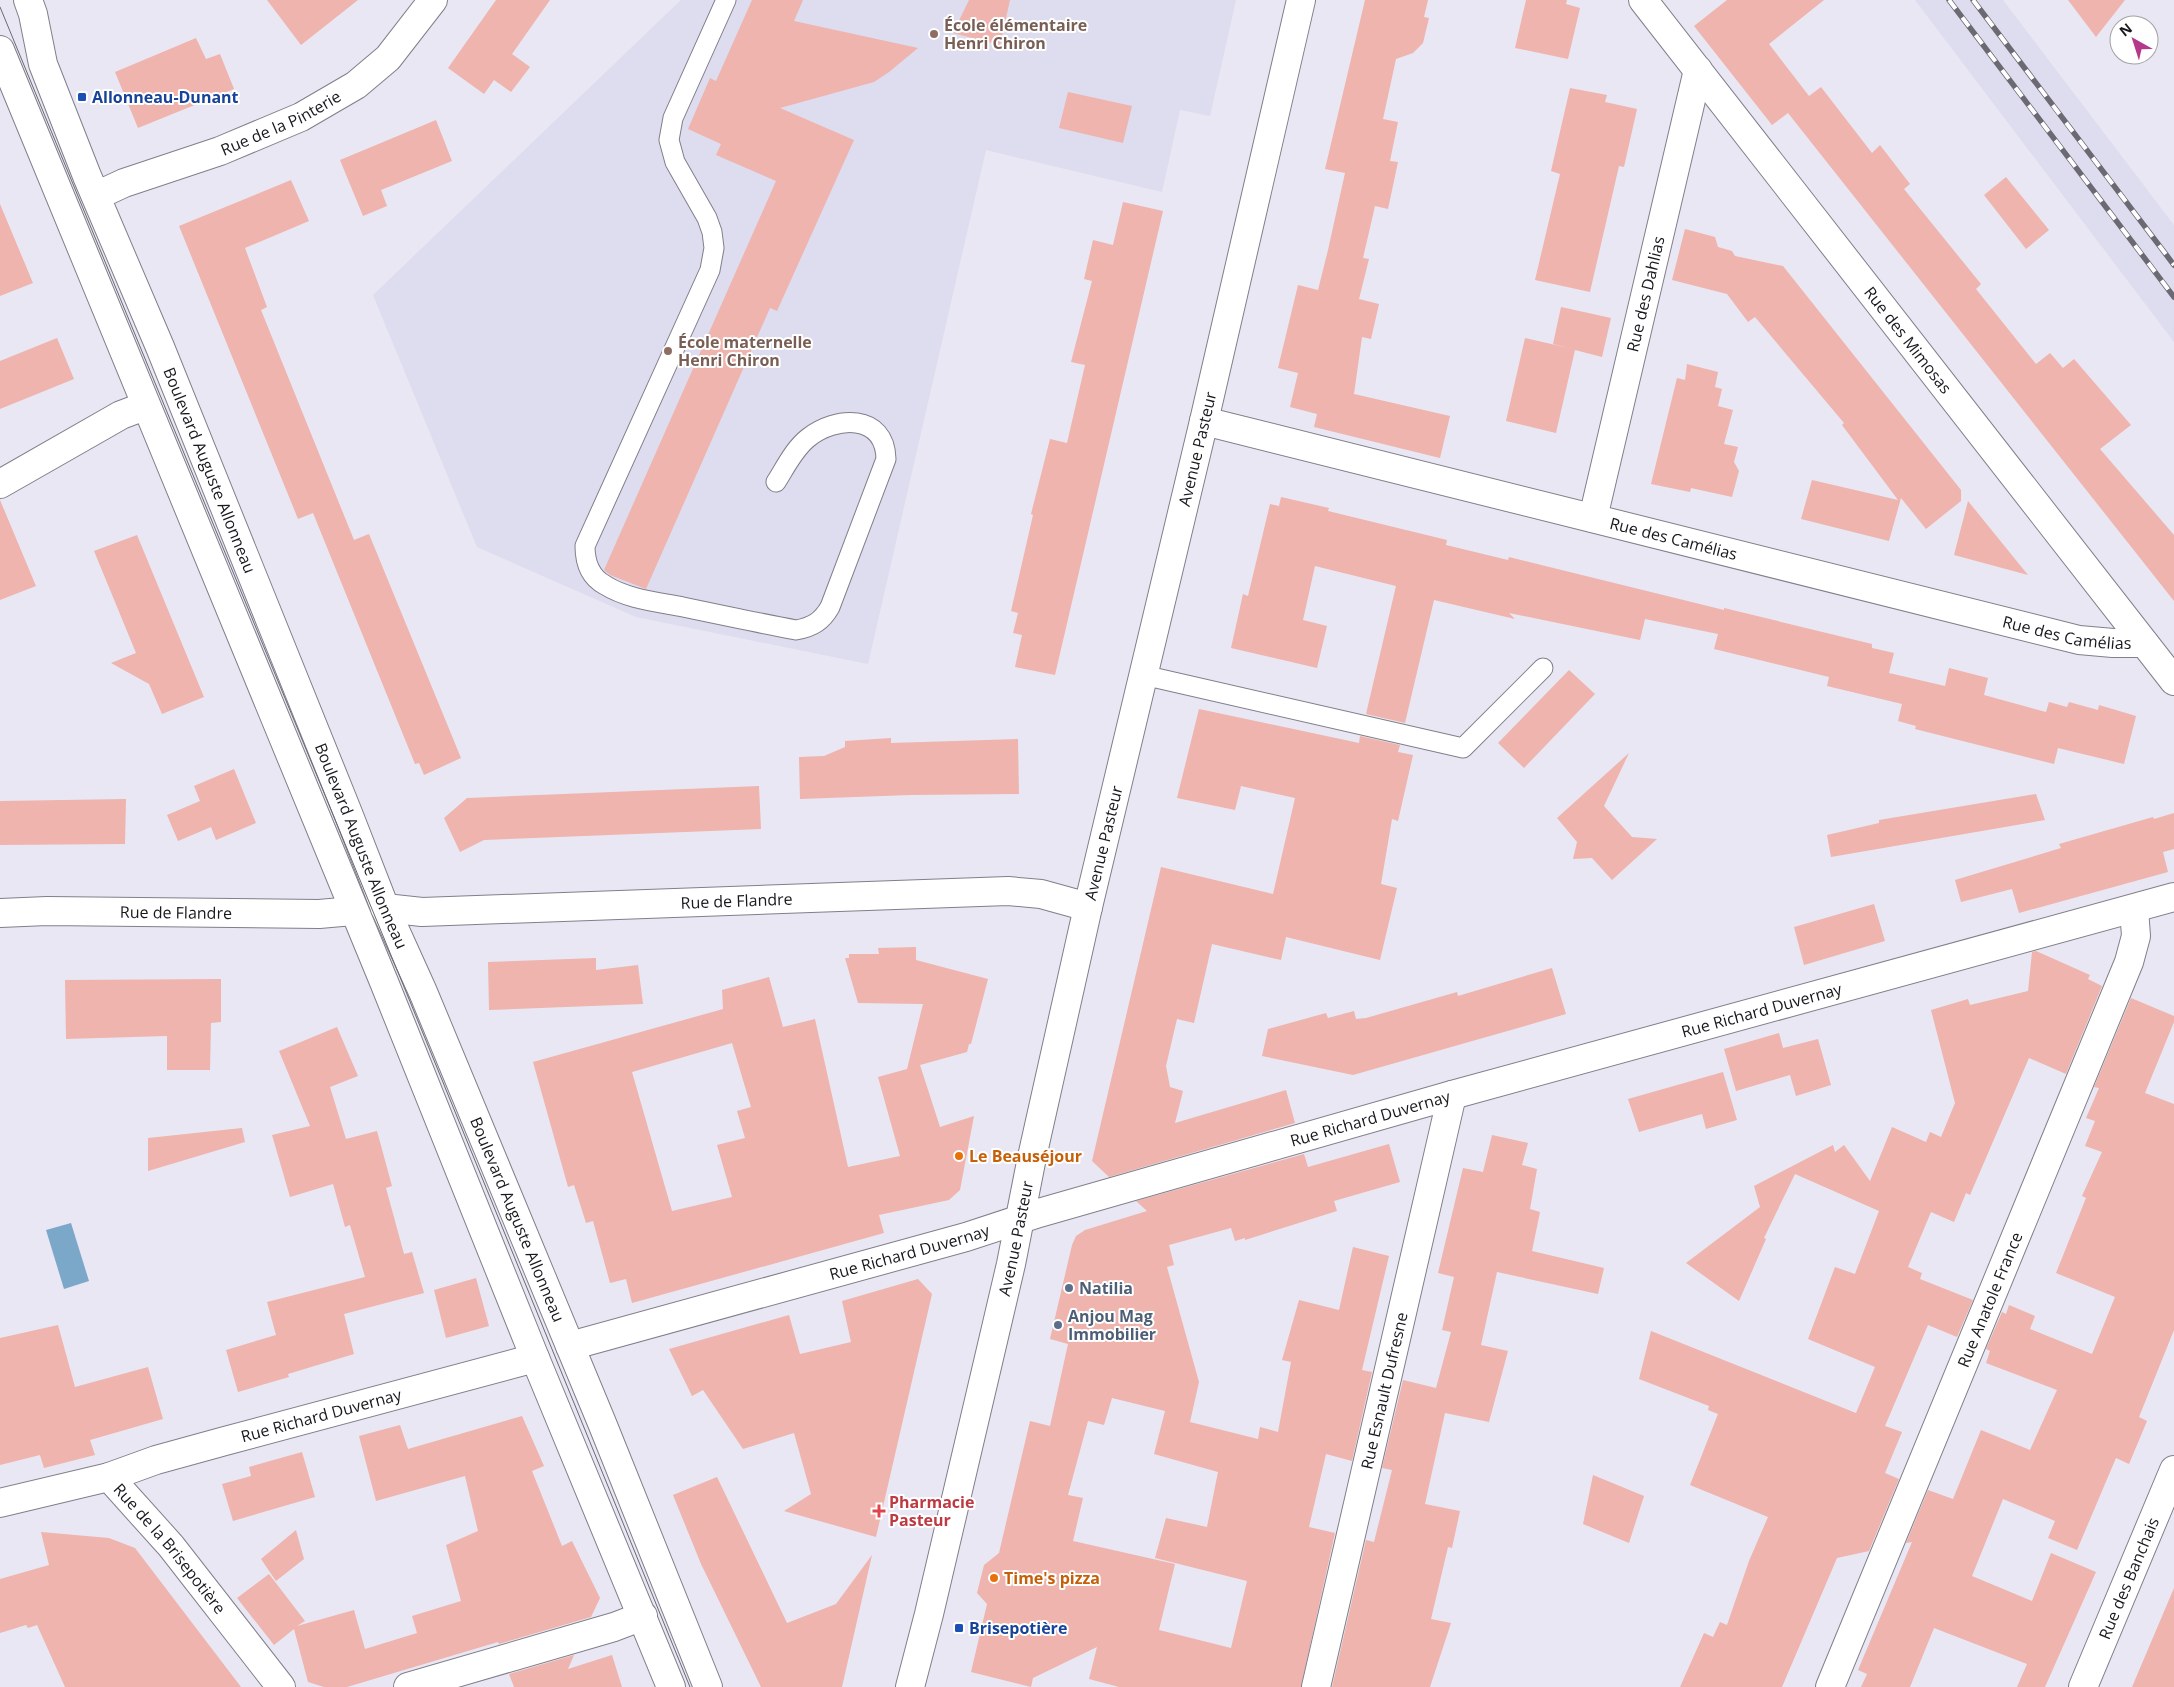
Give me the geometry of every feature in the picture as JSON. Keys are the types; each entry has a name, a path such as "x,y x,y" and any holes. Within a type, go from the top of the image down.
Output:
{"street":[{"name":"Boulevard Auguste Allonneau","path":"28,0 33,14 43,64 96,196 160,347 385,908 424,992 708,1687"},
{"name":"Rue de la Pinterie","path":"96,196 124,183 220,151 301,117 348,90 388,58 433,0"},
{"name":"Avenue Pasteur","path":"910,1687 1011,1264 1088,907 1204,421 1301,0"},
{"name":"Rue des Mimosas","path":"1642,0 2174,681"},
{"path":"0,50 446,1134 535,1358 671,1687"},
{"name":"Rue des Dahlias","path":"1592,518 1686,112 1698,70"},
{"path":"0,484 122,415 145,406"},
{"name":"Rue des Camélias","path":"1204,421 2079,640 2144,643"},
{"name":"Rue de Flandre","path":"385,908 422,912 1008,891 1041,894 1088,907"},
{"name":"Rue Richard Duvernay","path":"570,1346 966,1237 1452,1095 2174,897"},
{"name":"Rue Anatole France","path":"1830,1687 2129,962 2136,936 2134,908"},
{"name":"Rue de Flandre","path":"0,913 57,911 319,914 353,911"},
{"name":"Rue Esnault Dufresne","path":"1316,1687 1452,1095"},
{"name":"Rue Richard Duvernay","path":"109,1477 156,1460 216,1443 535,1358"},
{"name":"Rue des Banchais","path":"2084,1687 2174,1470"},
{"name":"Rue de la Brisepotière","path":"0,1503 109,1477 171,1546 281,1687"},
{"path":"408,1687 614,1627 643,1616"}],"lane":[{"path":"726,0 674,118 668,140 675,162 682,171 710,225 714,248 711,265 585,546 585,557 589,568 595,578 605,586 641,599 796,630 815,625 824,617 830,607 886,459 884,444 878,433 870,426 854,423 837,424 821,429 806,440 776,482"},
{"path":"1143,675 1463,748 1542,668"}],"shaded area":[{"name":"École maternelle Henri Chiron","path":"681,0 1236,0 1210,116 1180,110 1162,192 986,150 868,664 636,617 477,547 373,295"},
{"path":"1915,0 2003,0 2174,225 2174,342"}],"water":[{"path":"71,1223 89,1281 64,1289 46,1230"}],"building":[{"path":"267,0 358,0 301,45"},
{"path":"496,0 550,0 512,54 530,67 511,92 494,80 484,94 448,68"},
{"path":"752,0 803,0 794,21 918,48 874,82 780,108 854,140 777,311 770,308 646,589 610,575 604,570 776,181 716,155 721,144 688,129 710,78 716,81"},
{"path":"969,0 1010,0 1000,45 953,33"},
{"path":"1365,0 1428,0 1424,17 1429,18 1423,43 1413,53 1396,59 1383,119 1398,122 1390,161 1398,162 1388,209 1375,206 1363,258 1369,259 1359,299 1379,304 1371,339 1362,337 1354,394 1450,416 1440,458 1314,427 1317,414 1290,407 1298,373 1278,368 1298,285 1318,290 1328,250 1345,173 1325,169"},
{"path":"1526,0 1567,0 1566,4 1580,8 1568,59 1515,48"},
{"path":"1727,0 1824,0 1769,44 1809,96 1821,87 1872,153 1880,145 1910,184 1904,189 1981,284 1976,289 2036,364 2050,353 2063,368 2074,359 2131,425 2100,449 2174,535 2174,601 1788,113 1772,125 1694,26"},
{"path":"2068,0 2125,0 2113,15 2109,15 2109,20 2096,37"},
{"path":"196,38 206,59 220,54 234,89 138,128 115,72"},
{"path":"1570,88 1607,95 1605,102 1637,109 1624,167 1619,166 1590,292 1535,280 1560,174 1551,171"},
{"path":"1068,92 1132,106 1123,143 1059,128"},
{"path":"436,120 452,161 381,190 387,206 363,216 340,160"},
{"path":"2006,177 2049,230 2026,249 1984,195"},
{"path":"291,180 309,221 245,248 267,307 261,310 354,540 369,534 461,758 424,775 419,763 415,764 313,513 298,519 179,226"},
{"path":"1123,202 1163,211 1055,675 1015,667 1022,635 1013,633 1018,613 1011,611 1033,515 1031,514 1050,439 1067,443 1085,365 1071,362 1092,281 1084,279 1093,240 1113,245"},
{"path":"0,204 33,283 0,296"},
{"path":"1685,229 1715,237 1718,247 1732,251 1735,256 1783,266 1961,490 1961,501 1926,529 1901,498 1889,541 1801,519 1812,480 1898,500 1842,425 1844,423 1755,317 1748,322 1727,294 1672,280"},
{"path":"1561,307 1611,318 1602,357 1575,350 1556,433 1506,421 1525,338 1573,349 1553,344"},
{"path":"57,338 74,379 0,409 0,361"},
{"path":"1687,364 1718,372 1715,387 1722,389 1718,406 1733,410 1724,444 1738,447 1734,462 1739,471 1732,497 1691,488 1690,492 1651,484 1677,378 1685,380"},
{"path":"1281,497 1329,508 1328,511 1447,540 1446,545 1508,560 1509,557 1872,644 1872,648 1894,653 1889,673 1945,686 1949,668 1988,678 1984,695 2046,712 2049,702 2067,707 2069,702 2098,710 2099,705 2136,716 2124,764 2058,748 2054,764 1915,729 1916,726 1898,721 1902,704 1827,686 1829,677 1714,649 1718,634 1645,619 1640,640 1509,613 1515,619 1434,600 1405,723 1366,714 1396,586 1315,566 1303,620 1327,626 1317,668 1231,648 1243,594 1248,596 1270,504 1279,506"},
{"path":"0,500 36,586 0,600"},
{"path":"1968,501 2028,575 1954,555"},
{"path":"137,535 204,697 162,714 149,684 111,663 136,653 94,551"},
{"path":"1569,670 1595,694 1524,768 1498,743"},
{"path":"1199,709 1359,743 1360,736 1400,745 1398,752 1413,755 1398,821 1392,819 1381,884 1397,888 1380,960 1286,937 1281,960 1212,944 1194,1023 1177,1019 1166,1066 1170,1087 1183,1091 1175,1123 1286,1090 1295,1123 1109,1177 1092,1161 1161,867 1273,894 1295,798 1241,786 1235,810 1177,798"},
{"path":"891,738 891,743 1018,739 1019,794 800,799 799,757 824,756 845,747 845,741"},
{"path":"1629,753 1604,806 1632,837 1657,839 1612,880 1592,858 1573,859 1577,842 1557,818"},
{"path":"234,769 256,823 216,840 211,827 178,841 167,815 200,801 194,786"},
{"path":"759,786 761,829 484,840 460,852 444,818 467,798"},
{"path":"2036,794 2045,820 1831,857 1827,835 1879,823 1879,820"},
{"path":"126,799 125,844 0,845 0,801"},
{"path":"2174,813 2174,849 2163,852 2168,872 2019,913 2012,889 1961,902 1955,880 2061,848 2059,844 2153,817 2154,819"},
{"path":"1874,904 1885,941 1804,965 1794,927"},
{"path":"916,947 916,960 988,979 971,1044 969,1044 967,1052 920,1065 940,1127 974,1116 960,1190 949,1200 879,1215 884,1233 632,1303 626,1279 610,1283 593,1221 586,1223 574,1185 568,1187 533,1062 723,1009 722,990 769,977 783,1027 815,1019 848,1167 900,1156 878,1077 907,1069 923,1004 858,1003 845,958 849,958 849,954 879,954 878,948","holes":["732,1043 751,1107 737,1111 745,1138 717,1145 732,1197 672,1211 632,1072"]},
{"path":"2036,951 2090,975 2088,979 2102,986 2066,1074 2029,1058 1970,1195 1966,1193 1954,1222 1931,1212 1908,1267 1922,1273 1920,1279 1973,1300 1957,1337 1928,1325 1885,1426 1902,1432 1885,1473 1899,1479 1869,1551 1837,1558 1782,1687 1680,1687 1704,1633 1713,1637 1720,1622 1727,1625 1749,1561 1768,1517 1690,1485 1718,1414 1708,1410 1709,1406 1639,1379 1651,1331 1856,1413 1875,1367 1808,1339 1835,1267 1855,1274 1879,1211 1795,1174 1764,1238 1766,1239 1739,1301 1686,1263 1760,1207 1754,1186 1833,1145 1835,1152 1844,1145 1870,1181 1892,1127 1926,1142 1930,1132 1941,1137 1955,1103 1931,1010 1968,999 1970,1005 2028,991 2032,952"},
{"path":"596,958 596,970 638,965 643,1004 489,1010 488,962"},
{"path":"1552,968 1566,1014 1353,1075 1262,1056 1268,1029 1326,1013 1328,1018 1354,1011 1356,1019 1366,1018 1457,992 1458,996"},
{"path":"221,979 221,1022 211,1023 210,1070 167,1070 167,1036 66,1039 65,980"},
{"path":"2131,998 2174,1016 2174,1022 2145,1093 2174,1104 2174,1330 2139,1417 2147,1421 2129,1464 2116,1458 2077,1550 2048,1538 2055,1521 2003,1499 1972,1576 2032,1601 2051,1553 2096,1572 2045,1687 2017,1687 2027,1664 1934,1628 1910,1687 1861,1687 1867,1674 1858,1670 1912,1542 1906,1543 1928,1490 1953,1499 1981,1430 2030,1450 2057,1390 1986,1363 1990,1351 1986,1349 2002,1312 2006,1314 2009,1305 2035,1316 2030,1329 2092,1354 2115,1297 2056,1273 2086,1198 2082,1196 2102,1152 2085,1146 2095,1121 2086,1118 2099,1088 2094,1087"},
{"path":"337,1027 358,1076 330,1087 346,1139 377,1131 392,1186 386,1188 404,1254 412,1252 424,1293 344,1314 354,1354 288,1374 289,1377 238,1392 226,1350 276,1335 267,1302 365,1277 350,1225 345,1227 333,1184 290,1197 272,1135 310,1126 279,1051"},
{"path":"1779,1033 1783,1048 1818,1039 1831,1085 1796,1096 1790,1075 1736,1091 1724,1049"},
{"path":"1723,1072 1737,1120 1706,1129 1702,1114 1639,1132 1628,1099"},
{"path":"242,1128 245,1142 148,1171 148,1138"},
{"path":"1492,1135 1528,1143 1522,1165 1537,1169 1530,1209 1540,1212 1532,1251 1604,1268 1598,1294 1497,1272 1481,1345 1508,1351 1489,1422 1445,1413 1425,1504 1460,1511 1452,1548 1448,1547 1431,1619 1451,1623 1430,1687 1332,1687 1366,1540 1374,1542 1392,1470 1382,1468 1403,1380 1436,1388 1451,1332 1442,1330 1454,1277 1438,1273 1463,1168 1483,1172"},
{"path":"1389,1144 1400,1182 1334,1201 1337,1211 1245,1240 1245,1238 1235,1241 1231,1228 1169,1245 1174,1265 1167,1267 1199,1382 1190,1422 1258,1439 1260,1427 1278,1432 1291,1362 1282,1360 1299,1300 1339,1310 1353,1247 1389,1256 1362,1370 1372,1372 1352,1461 1326,1454 1309,1527 1335,1533 1301,1687 1119,1687 1089,1679 1097,1647 1033,1678 1031,1687 971,1672 987,1604 977,1593 984,1565 999,1553 1030,1421 1050,1426 1068,1344 1050,1339 1072,1245 1076,1236 1085,1230 1147,1211 1136,1201 1304,1154 1308,1167","holes":["1112,1398 1165,1411 1154,1454 1218,1472 1207,1527 1166,1518 1155,1558 1247,1581 1231,1648 1159,1630 1175,1564 1073,1541 1083,1498 1068,1495 1088,1421 1104,1425"]},
{"path":"476,1278 489,1326 446,1338 434,1290"},
{"path":"918,1279 932,1294 876,1537 784,1511 811,1494 794,1433 743,1449 703,1390 692,1396 669,1349 789,1315 800,1354 851,1342 842,1301"},
{"path":"58,1325 75,1387 148,1367 163,1419 90,1440 95,1455 44,1468 40,1455 0,1465 0,1338"},
{"path":"522,1416 544,1466 532,1471 562,1546 572,1541 600,1598 591,1617 499,1644 498,1642 347,1687 324,1687 308,1682 294,1629 274,1645 237,1598 269,1574 305,1621 297,1626 354,1610 365,1649 417,1633 412,1616 461,1601 446,1545 478,1531 465,1476 376,1501 359,1436 400,1425 408,1449"},
{"path":"302,1452 315,1497 233,1521 222,1484 251,1476 249,1467"},
{"path":"1593,1475 1644,1496 1629,1543 1583,1524"},
{"path":"717,1477 787,1623 836,1604 872,1555 842,1687 761,1687 701,1564 673,1495"},
{"path":"296,1530 304,1559 276,1581 261,1559"},
{"path":"41,1532 109,1538 135,1548 241,1687 65,1687 37,1625 28,1628 26,1625 0,1633 0,1579 49,1565"},
{"path":"2174,1588 2174,1687 2132,1687"},
{"path":"574,1655 568,1669 612,1655 622,1687 514,1687 509,1674"}],"tram line":[{"path":"0,7 690,1687"}],"railway":[{"path":"1949,0 2174,297"},
{"path":"1973,0 2174,265"}],"place":[{"name":"École élémentaire Henri Chiron","path":"934,34"},
{"name":"Allonneau-Dunant","path":"82,97"},
{"name":"École maternelle Henri Chiron","path":"668,351"},
{"name":"Le Beauséjour","path":"959,1156"},
{"name":"Natilia","path":"1069,1288"},
{"name":"Anjou Mag Immobilier","path":"1058,1325"},
{"name":"Pharmacie Pasteur","path":"879,1511"},
{"name":"Time's pizza","path":"994,1578"},
{"name":"Brisepotière","path":"959,1628"}]}
